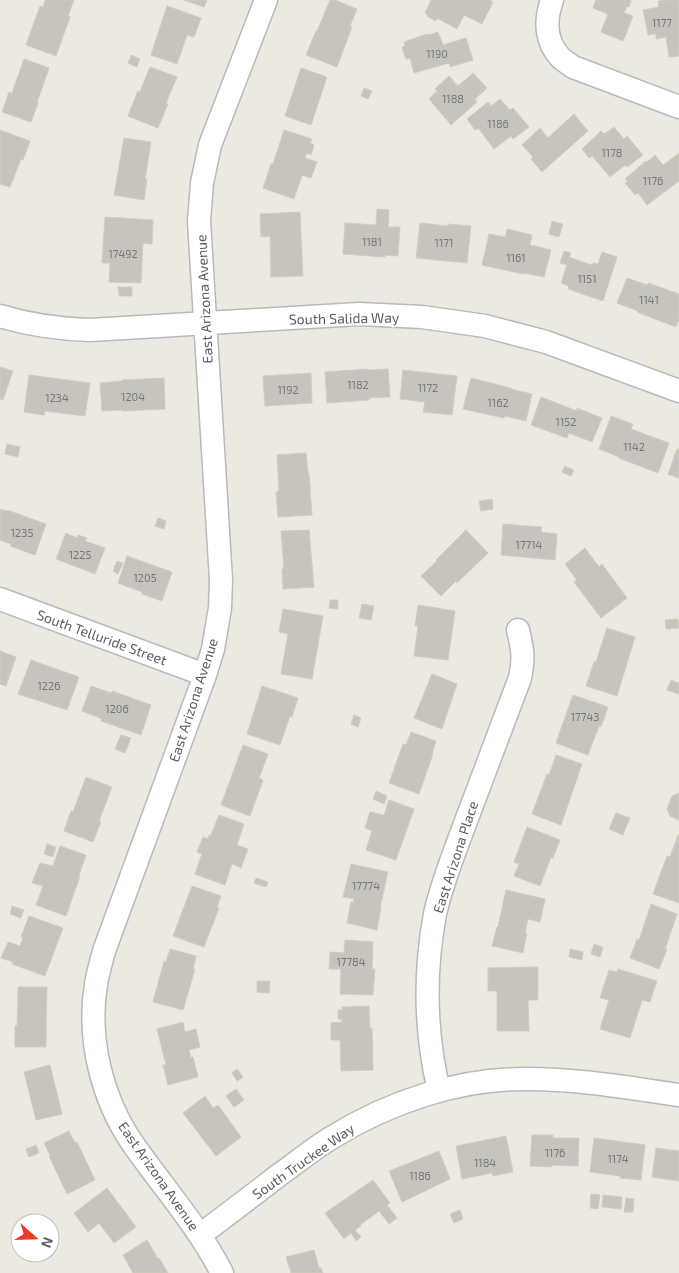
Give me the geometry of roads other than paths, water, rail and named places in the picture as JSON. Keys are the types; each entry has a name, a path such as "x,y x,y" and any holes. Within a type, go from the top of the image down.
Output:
{"street":[{"name":"East Arizona Avenue","path":"222,1273 210,1249 132,1143 114,1112 102,1079 95,1044 94,1021 96,985 104,951 205,675 213,649 220,608 221,580 199,220 202,183 210,145 266,0"},
{"path":"552,0 548,11 547,29 552,44 560,58 573,67 679,106"},
{"name":"South Salida Way","path":"0,316 19,322 61,329 90,330 358,314 422,317 485,326 546,342 679,391"},
{"name":"South Telluride Street","path":"0,599 205,675"},
{"name":"East Arizona Place","path":"439,1091 434,1071 429,1032 427,992 429,951 434,920 447,874 520,678 523,665 523,650 518,630"},
{"name":"South Truckee Way","path":"200,1235 330,1138 401,1103 439,1091 486,1082 526,1079 566,1080 679,1095"}]}
